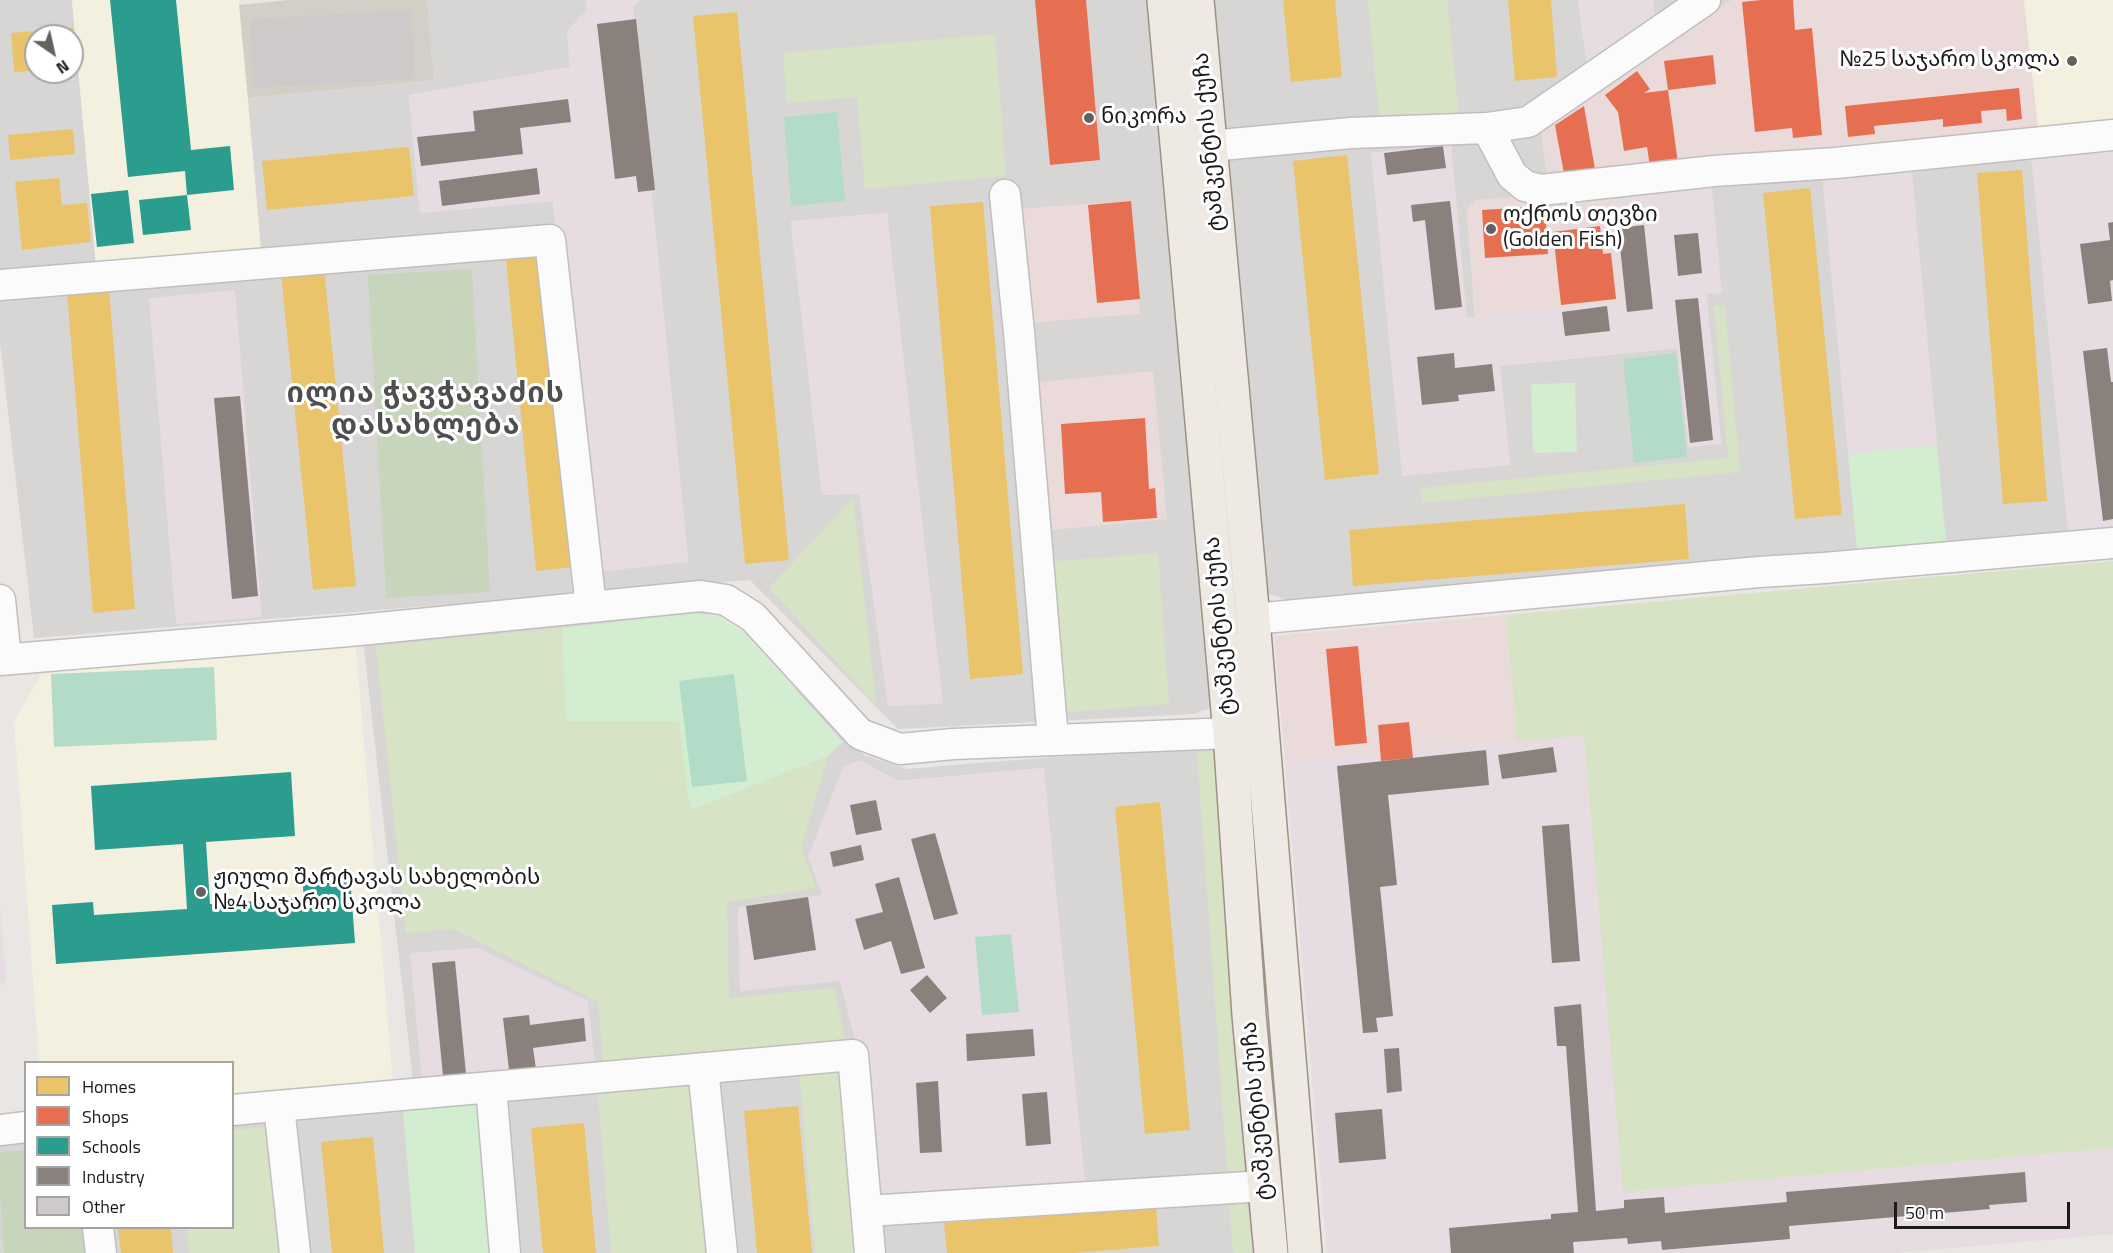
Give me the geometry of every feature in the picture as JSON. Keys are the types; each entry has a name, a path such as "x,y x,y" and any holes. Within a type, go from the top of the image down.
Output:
{"main road":[{"name":"ტაშკენტის ქუჩა","path":"1164,0 1230,733 1249,1015 1271,1253"},
{"name":"ტაშკენტის ქუჩა","path":"1197,0 1253,619 1305,1253"}],"street":[{"path":"1177,145 1210,146 1351,133 1487,128 1528,122 1705,0"},
{"path":"1487,128 1512,175 1525,186 1541,190 1714,171 1836,163 2113,135"},
{"path":"1005,195 1020,344 1053,740"},
{"path":"0,285 550,240 591,607"},
{"path":"1253,619 1759,572 2113,543"},
{"path":"0,600 3,660 349,631 701,596 726,600 753,617 860,735 900,749 953,744 1230,733"},
{"path":"234,1110 853,1054 870,1253"},
{"path":"703,1068 722,1253"},
{"path":"491,1087 505,1253"},
{"path":"279,1106 295,1253"},
{"path":"0,1130 24,1127"},
{"path":"867,1211 1264,1186"},
{"path":"98,1229 101,1253"}],"shaded area":[{"path":"0,0 72,0 74,24 24,24 24,84 80,84 96,266 261,251 248,98 434,80 427,0 586,0 587,10 567,31 570,67 409,95 420,213 553,201 596,572 688,561 633,6 640,0 1146,0 1215,706 1194,714 898,729 750,580 34,638 0,342","holes":["886,213 888,706 859,493 822,495 791,222"]},
{"path":"72,0 239,0 261,251 96,266 80,84 84,84 84,24 74,24"},
{"path":"289,0 427,0 434,80 248,98 239,5"},
{"path":"586,0 640,0 633,6 688,562 595,572 554,201 420,213 409,95 570,67 567,31 587,10"},
{"path":"1212,0 1578,0 1587,65 1655,18 1653,0 1732,0 1540,122 1575,180 2038,126 2113,122 2067,533 1290,601 1266,593","holes":["1451,145 1466,318 1475,317 1467,211 1710,179 1721,293 1706,294 1721,443 1688,447 1678,348 1500,366 1510,465 1371,153","1911,165 1937,445 1848,454 1848,453"]},
{"path":"1578,0 1653,0 1655,18 1587,66"},
{"path":"1732,0 2024,0 2038,126 1575,180 1547,181 1540,122"},
{"name":"№25 საჯარო სკოლა","path":"2024,0 2113,0 2113,122 2038,126"},
{"path":"1451,144 1467,318 1623,302 1612,189 1711,179 1722,293 1706,294 1721,444 1688,447 1677,348 1500,366 1510,465 1402,476 1371,153"},
{"path":"2113,147 2113,529 2068,534 2031,155"},
{"path":"1911,165 1937,445 1848,454 1822,174"},
{"path":"1612,189 1623,302 1475,317 1467,210 1475,200"},
{"path":"1131,201 1140,314 1026,323 1016,209"},
{"path":"887,213 943,704 888,706 859,494 822,495 791,221"},
{"path":"235,290 262,617 176,624 149,298"},
{"path":"1153,371 1167,519 1042,531 1028,383"},
{"path":"697,607 756,651 864,755 907,769 1222,743 1265,1253 0,1253 0,1142 24,1140 24,1229 234,1229 234,1118 415,1099 363,639","holes":["859,760 898,781 1044,768 859,1055 840,980 740,991 738,908 823,895"]},
{"path":"1506,615 1517,741 1285,762 1274,636"},
{"name":"ჟიული შარტავას სახელობის №4 საჯარო სკოლა","path":"355,638 393,1082 234,1094 234,1061 39,1061 14,721 45,668"},
{"path":"1584,735 1624,1192 2113,1148 2113,1234 1896,1253 1327,1253 1285,762"},
{"path":"859,760 898,781 1044,768 1086,1191 872,1205 859,1055 840,981 740,991 738,908 822,895 808,857 843,767"},
{"path":"0,907 6,981 0,985"},
{"path":"478,948 588,1001 595,1065 422,1080 410,953"}],"green space":[{"path":"1368,0 1447,0 1460,125 1381,134"},
{"path":"995,34 1006,176 865,189 857,97 787,103 783,53"},
{"path":"837,112 845,201 791,206 784,117"},
{"path":"472,269 490,592 386,598 368,275"},
{"path":"1714,306 1725,306 1740,472 1422,503 1420,488 1728,458"},
{"path":"1676,353 1687,457 1634,463 1623,359"},
{"path":"1575,383 1577,452 1533,453 1531,384"},
{"path":"1937,445 1946,541 1857,550 1848,454"},
{"path":"853,498 876,705 769,588"},
{"path":"1158,553 1169,704 1059,713 1047,562"},
{"path":"2113,561 2113,1148 1623,1192 1584,736 1517,741 1506,615"},
{"path":"696,613 719,617 744,633 843,742 828,756 692,810 687,791 679,721 566,721 562,628"},
{"path":"562,628 567,721 679,721 687,791 692,810 828,756 801,848 816,888 727,902 729,998 834,988 846,1042 603,1063 598,1002 454,929 406,933 376,646"},
{"path":"214,667 217,740 54,747 51,674"},
{"path":"734,674 747,781 692,787 679,681"},
{"path":"1218,751 1230,1012 1252,1253 1233,1253 1197,753"},
{"path":"1011,934 1019,1012 982,1015 975,937"},
{"path":"846,1066 863,1253 815,1253 799,1070"},
{"path":"700,1084 714,1253 611,1253 598,1093"},
{"path":"485,1103 497,1253 415,1253 403,1110"},
{"path":"270,1127 282,1253 189,1253 187,1229 234,1229 234,1130"},
{"path":"24,1150 24,1229 88,1229 90,1253 4,1253 0,1152"}],"building: Homes":[{"path":"1283,0 1335,0 1342,77 1291,82"},
{"path":"1508,0 1551,0 1557,77 1515,81"},
{"path":"737,12 789,560 745,564 693,16"},
{"path":"24,32 24,72 14,72 11,33"},
{"path":"73,129 75,154 10,160 8,135"},
{"path":"409,147 414,196 267,210 262,161"},
{"path":"1347,155 1379,474 1325,480 1293,161"},
{"path":"2022,170 2047,501 2003,504 1977,173"},
{"path":"59,178 62,205 87,203 91,242 22,250 15,182"},
{"path":"1810,188 1842,515 1795,519 1763,193"},
{"path":"983,202 1023,674 970,679 930,206"},
{"path":"544,246 575,567 536,571 505,249"},
{"path":"324,269 356,586 313,590 281,274"},
{"path":"109,288 135,609 93,613 67,292"},
{"path":"1685,504 1689,559 1353,586 1349,530"},
{"path":"1160,802 1190,1130 1145,1134 1115,807"},
{"path":"798,1106 812,1253 757,1253 744,1111"},
{"path":"584,1123 596,1253 543,1253 531,1128"},
{"path":"373,1137 384,1253 332,1253 321,1142"},
{"path":"1156,1207 1159,1246 1075,1253 947,1253 944,1223"},
{"path":"118,1229 171,1229 173,1253 121,1253"}],"building: Shops":[{"path":"1035,0 1086,0 1100,160 1050,165"},
{"path":"1793,0 1795,30 1812,28 1822,135 1793,138 1792,128 1755,132 1742,2"},
{"path":"1713,55 1716,84 1668,90 1664,61"},
{"path":"1637,71 1650,89 1644,93 1668,90 1678,163 1650,167 1647,147 1624,151 1618,112 1605,95"},
{"path":"2019,88 2022,119 2007,121 2006,109 1981,111 1982,123 1943,127 1943,119 1874,126 1875,134 1848,137 1845,106"},
{"path":"1584,106 1596,175 1565,179 1555,125"},
{"path":"1131,201 1140,299 1097,303 1088,205"},
{"path":"1545,206 1548,254 1485,258 1482,210"},
{"path":"1600,226 1603,254 1611,253 1616,299 1561,305 1553,232"},
{"path":"1145,418 1149,489 1155,488 1157,518 1103,522 1101,492 1065,494 1061,424"},
{"path":"1358,646 1367,743 1335,746 1326,649"},
{"path":"1409,722 1413,758 1381,761 1378,725"}],"building: Schools":[{"path":"110,0 176,0 191,150 230,146 234,190 187,195 185,171 128,177"},
{"path":"128,190 134,243 97,247 91,194"},
{"path":"187,195 191,230 143,235 139,200"},
{"path":"291,772 295,836 206,842 210,904 304,898 302,878 350,875 355,943 56,964 52,905 93,902 94,915 187,909 183,844 95,850 91,786"}],"building: Industry":[{"path":"636,19 655,190 638,192 636,176 615,179 597,24"},
{"path":"568,99 571,122 520,128 523,154 421,166 417,137 475,131 473,111"},
{"path":"1443,146 1446,168 1387,175 1384,153"},
{"path":"537,168 540,194 442,206 439,181"},
{"path":"1450,201 1462,307 1435,310 1425,220 1413,222 1411,205"},
{"path":"2113,222 2113,280 2110,281 2112,301 2088,304 2080,244 2110,240 2108,223"},
{"path":"1644,225 1653,309 1627,312 1618,228"},
{"path":"1698,233 1702,273 1678,276 1674,235"},
{"path":"1698,298 1713,440 1690,443 1675,300"},
{"path":"1607,306 1610,331 1565,336 1562,312"},
{"path":"2107,348 2111,382 2113,382 2113,519 2103,521 2083,351"},
{"path":"1454,353 1455,368 1492,364 1495,391 1458,395 1459,401 1422,405 1417,357"},
{"path":"240,396 258,596 232,599 214,398"},
{"path":"1553,747 1557,772 1502,779 1498,755"},
{"path":"1486,750 1489,785 1388,795 1397,885 1380,887 1393,1016 1376,1018 1378,1032 1363,1033 1337,766"},
{"path":"876,800 882,830 856,835 850,805"},
{"path":"1569,824 1580,961 1552,963 1542,826"},
{"path":"935,833 958,914 934,920 911,839"},
{"path":"861,845 864,860 833,867 830,852"},
{"path":"899,877 925,968 901,974 891,941 864,950 855,919 883,912 875,884"},
{"path":"808,897 816,950 754,960 746,906"},
{"path":"455,961 466,1074 443,1076 432,963"},
{"path":"927,975 947,998 930,1013 910,990"},
{"path":"1581,1004 1596,1211 1624,1208 1624,1200 1664,1197 1665,1213 1787,1202 1786,1192 2025,1172 2027,1202 1989,1205 1990,1209 1789,1226 1790,1239 1662,1250 1661,1241 1628,1244 1627,1238 1573,1242 1574,1253 1451,1253 1449,1228 1551,1219 1551,1214 1578,1212 1566,1046 1557,1046 1554,1007"},
{"path":"529,1015 530,1025 584,1018 586,1041 533,1048 537,1076 510,1079 503,1018"},
{"path":"1033,1029 1035,1056 967,1061 966,1034"},
{"path":"1399,1048 1402,1091 1387,1093 1384,1049"},
{"path":"938,1081 942,1152 920,1153 916,1083"},
{"path":"1047,1092 1051,1144 1026,1146 1022,1094"},
{"path":"1382,1109 1386,1159 1339,1163 1335,1113"}],"building: Other":[{"path":"411,10 415,79 253,88 250,19"}],"place":[{"name":"№25 საჯარო სკოლა","path":"2072,61"},
{"name":"ნიკორა","path":"1089,118"},
{"name":"ოქროს თევზი (Golden Fish)","path":"1491,229"},
{"name":"ჟიული შარტავას სახელობის №4 საჯარო სკოლა","path":"201,892"}],"district":[{"name":"ილია ჭავჭავაძის დასახლება","path":"426,411"}]}
